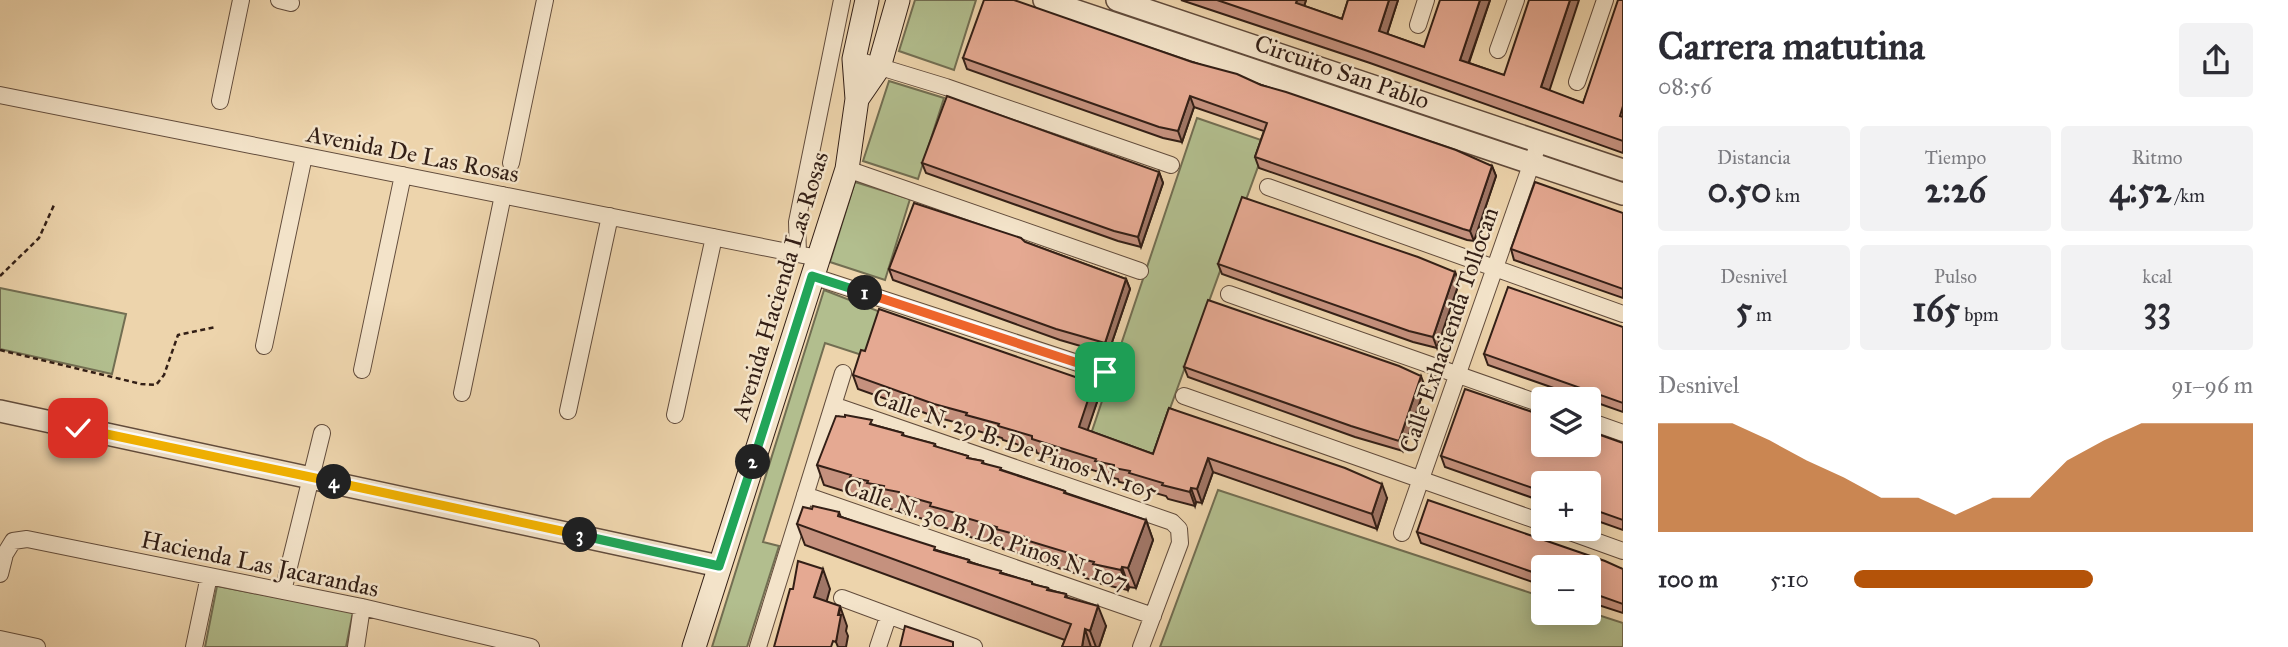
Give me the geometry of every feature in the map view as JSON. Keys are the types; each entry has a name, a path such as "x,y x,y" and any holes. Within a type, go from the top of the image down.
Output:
{"main road":[{"name":"Avenida Hacienda Las Rosas","path":"694,647 809,262 847,169 856,99 855,59 867,0"},
{"name":"Avenida Hacienda Las Rosas","path":"856,99 879,66 898,0"}],"street":[{"path":"220,100 241,0"},
{"path":"511,163 545,0"},
{"path":"809,262 797,222 842,0"},
{"name":"Circuito San Pablo","path":"1044,0 1623,194"},
{"name":"Circuito San Pablo","path":"1117,0 1623,170"},
{"path":"1418,25 1426,0"},
{"path":"1498,51 1516,0"},
{"path":"1577,82 1605,0"},
{"path":"855,59 946,87 1171,165"},
{"name":"Avenida De Las Rosas","path":"0,95 714,237 809,262 1105,372"},
{"name":"Calle Exhacienda Tollocan","path":"1402,533 1539,142"},
{"path":"264,345 304,156"},
{"path":"847,169 1140,271"},
{"path":"362,370 403,175"},
{"path":"1268,187 1623,314"},
{"path":"462,393 503,195"},
{"path":"568,411 610,216"},
{"path":"675,415 714,237"},
{"path":"1229,294 1531,400"},
{"path":"758,647 844,373"},
{"path":"1184,396 1531,518"},
{"name":"Calle N. 29 B. De Pinos N. 105","path":"833,405 1172,522 1180,529 1180,543 1153,617"},
{"path":"0,411 719,566"},
{"path":"1601,425 1623,433"},
{"path":"283,591 321,433"},
{"name":"Calle N. 30 B. De Pinos N. 107","path":"805,495 1153,617"},
{"name":"Hacienda Las Jacarandas","path":"0,574 5,554 13,541 27,539 362,607 531,647"},
{"path":"1595,541 1623,551"},
{"name":"Hacienda Las Jacarandas","path":"194,647 209,576"},
{"path":"842,598 974,647"},
{"name":"Hacienda Las Jacarandas","path":"356,647 362,607"},
{"path":"878,647 888,617"},
{"path":"1141,647 1153,617"},
{"path":"0,639 37,647"}],"path":[{"path":"0,276 39,238 54,205"},
{"path":"0,351 141,384 156,385 164,375 178,335 216,327"}],"green space":[{"path":"915,0 976,0 954,70 899,51"},
{"path":"889,81 944,98 918,179 863,161"},
{"path":"1197,118 1267,142 1152,458 1091,434"},
{"path":"855,182 910,199 885,280 830,262"},
{"path":"0,288 126,314 112,374 0,349"},
{"path":"824,290 883,313 868,357 825,343 763,542 779,546 747,647 712,647"},
{"path":"1218,490 1531,593 1531,625 1601,625 1601,616 1623,623 1623,647 1160,647"},
{"path":"217,586 353,612 346,647 205,647"}],"building":[{"path":"984,0 1014,0 1456,150 1492,166 1470,231 1255,157 1267,123 1190,96 1178,131 1159,127 963,58"},
{"path":"1217,0 1297,0 1296,3 1342,19 1348,0 1389,0 1379,31 1424,47 1440,0 1480,0 1460,60 1504,75 1529,0 1570,0 1541,87 1583,103 1618,0 1623,0 1623,106 1620,116 1623,117 1623,141 1365,50"},
{"path":"947,96 1159,172 1138,237 1114,231 922,163"},
{"path":"1535,182 1623,213 1623,289 1511,249"},
{"path":"1242,197 1455,272 1433,337 1218,264"},
{"path":"914,203 1021,238 1025,242 1126,279 1105,343 1056,329 889,269"},
{"path":"1508,287 1623,327 1623,403 1601,395 1601,387 1578,387 1484,354"},
{"path":"1208,300 1421,376 1399,441 1184,367"},
{"path":"879,309 1093,385 1079,427 1153,454 1169,408 1345,468 1382,484 1372,514 1208,458 1197,489 1191,488 1190,492 1162,485 1163,483 1129,473 1130,471 1114,468 1114,465 1032,439 1032,436 998,426 999,424 853,375 861,350 865,351"},
{"path":"1465,389 1531,412 1531,457 1601,457 1601,435 1623,443 1623,520 1601,512 1601,471 1531,471 1531,487 1441,456"},
{"path":"836,416 872,420 870,424 935,444 934,446 1001,468 1000,470 1146,520 1128,568 1122,567 1121,570 1093,564 1094,562 1078,558 1079,556 1029,541 1029,538 996,529 997,527 963,515 930,506 931,503 883,489 884,486 867,483 868,481 817,465"},
{"path":"1428,500 1531,535 1531,541 1547,541 1588,555 1531,555 1531,571 1417,532"},
{"path":"813,506 839,512 838,516 935,547 934,550 1001,571 1000,573 1048,588 1047,590 1066,594 1065,597 1098,606 1090,631 1085,629 1082,647 1062,647 1071,624 797,524 803,507 812,509"},
{"path":"1601,560 1623,569 1623,604 1601,596"},
{"path":"798,561 823,569 814,597 840,606 836,642 833,641 831,647 774,647 790,589 793,589"},
{"path":"905,626 953,642 953,647 900,647"}],"route":[{"path":"78,428 719,566 812,276 1105,372"}]}
